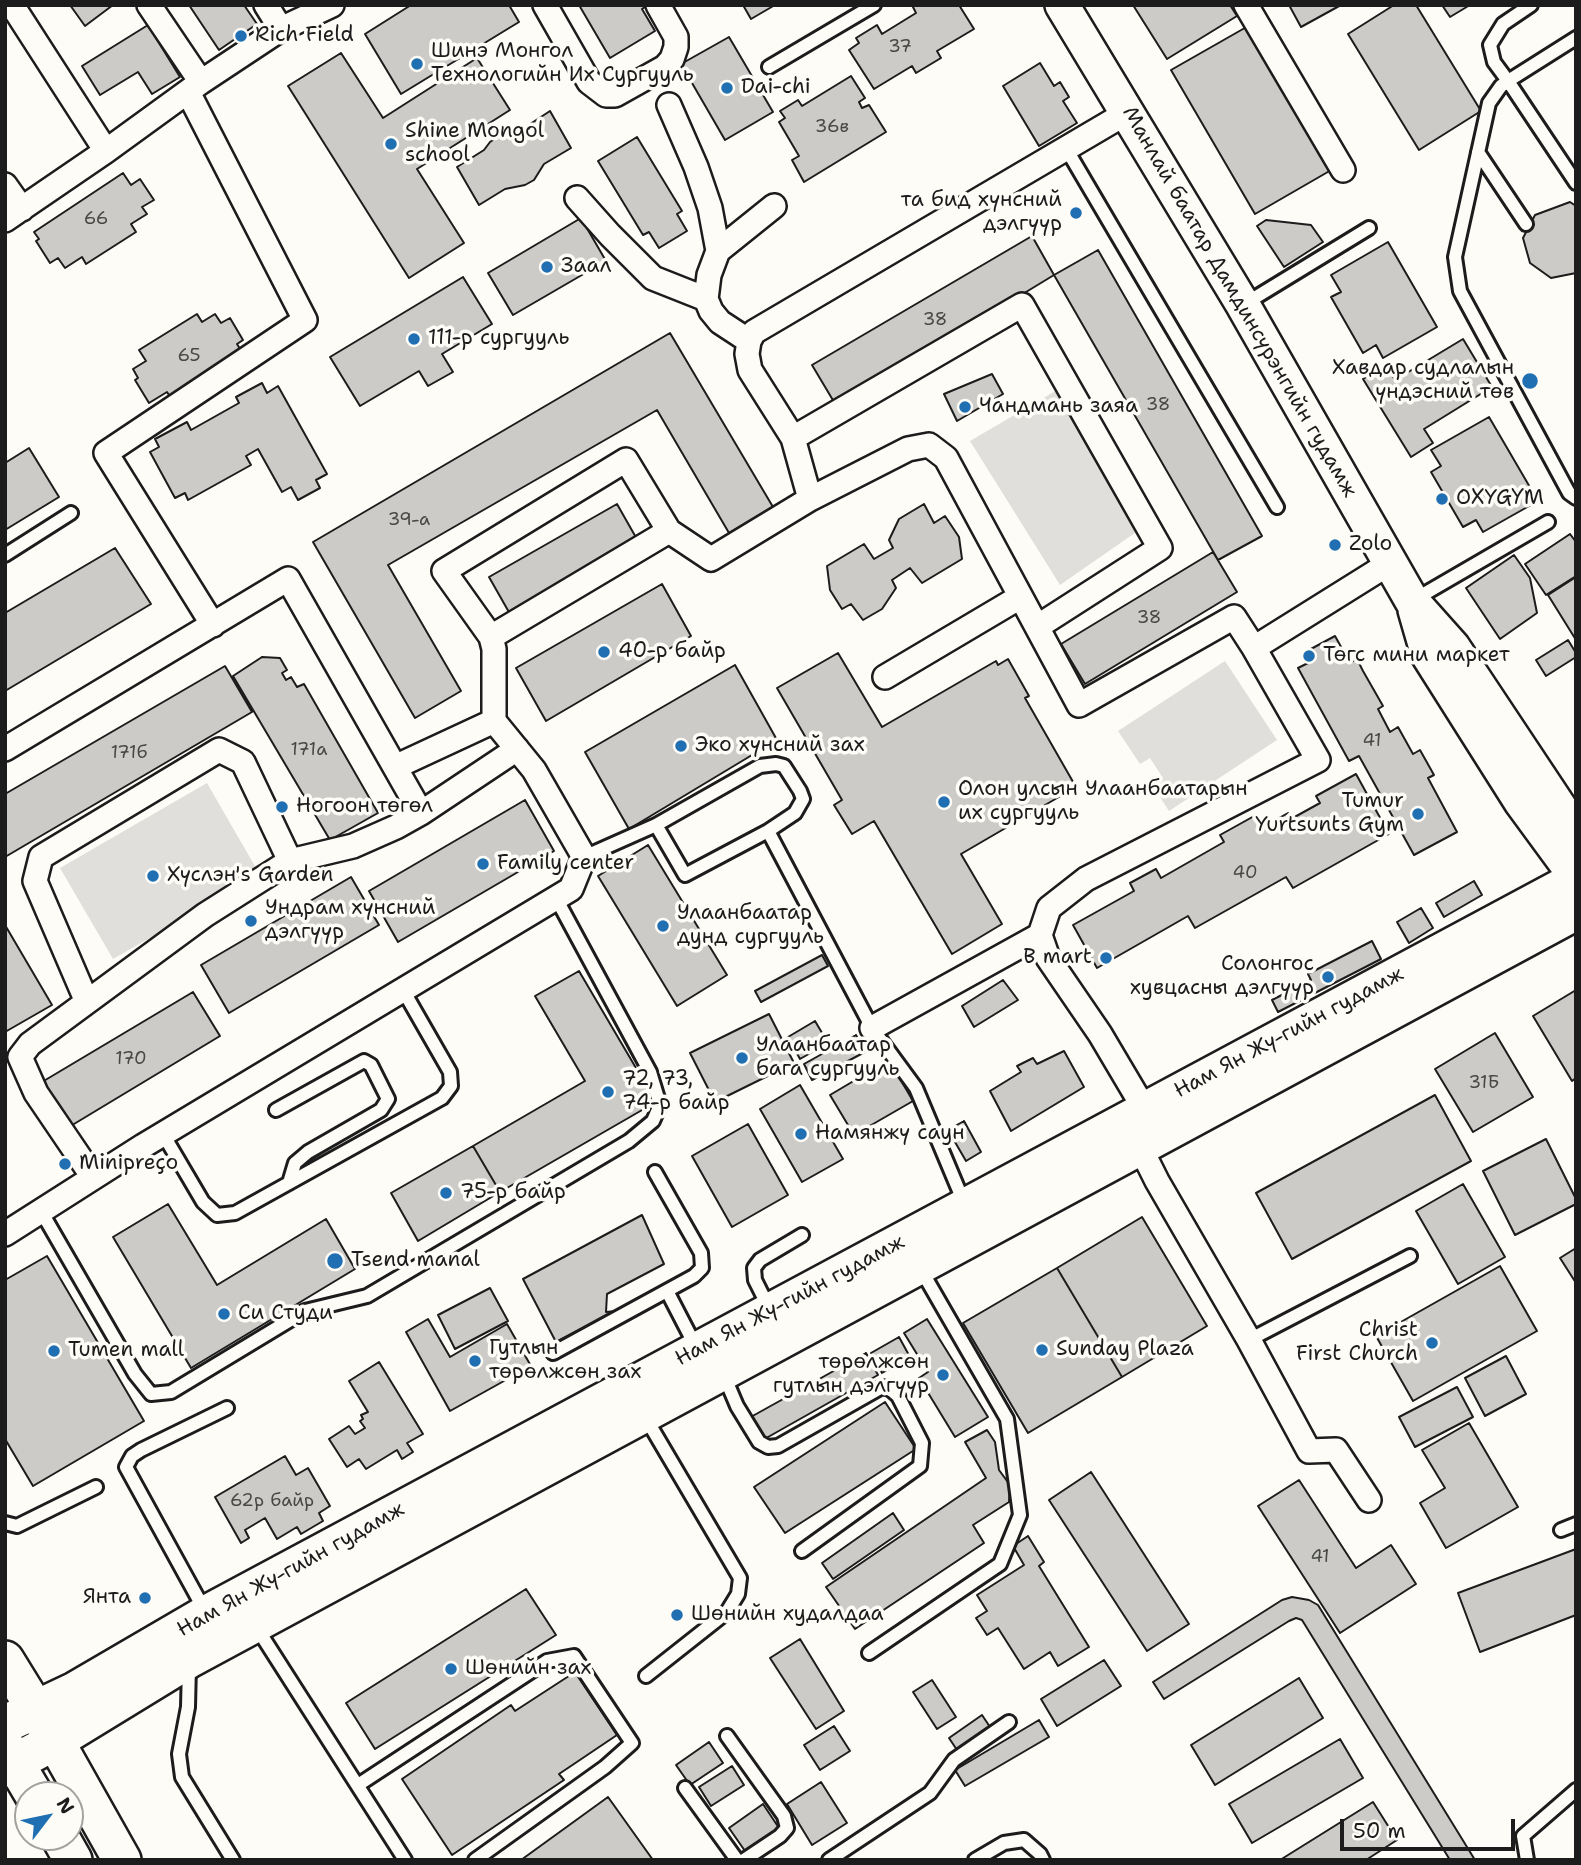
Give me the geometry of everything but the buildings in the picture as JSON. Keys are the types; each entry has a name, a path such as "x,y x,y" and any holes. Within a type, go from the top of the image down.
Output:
{"main road":[{"name":"Манлай баатар Дамдинсүрэнгийн гудамж","path":"1062,5 1243,305 1412,601 1453,647 1576,832"},
{"name":"Манлай баатар Дамдинсүрэнгийн гудамж","path":"1412,601 1428,654 1521,802 1576,879"},
{"name":"Нам Ян Жү-гийн гудамж","path":"20,1716 215,1628 710,1362 919,1267 1142,1127 1576,879"},
{"name":"Нам Ян Жү-гийн гудамж","path":"8,1759 55,1741 189,1659 215,1628 255,1624 644,1415 770,1311 966,1207 1142,1127 1576,911"},
{"path":"5,1660 20,1716 55,1741 122,1860"},
{"path":"8,1759 24,1781"}],"street":[{"path":"12,5 106,151"},
{"path":"149,5 194,87 304,320 106,453 213,625"},
{"path":"266,5 281,29"},
{"path":"5,185 13,215 281,29 332,5"},
{"path":"545,5 589,82 606,95 615,95 665,67 672,59 676,37 659,5"},
{"path":"1246,5 1343,170"},
{"path":"669,106 696,167 710,208 718,251"},
{"path":"810,499 793,438 750,370 747,354 754,332 1128,112"},
{"path":"577,198 610,236 653,278 706,299"},
{"path":"749,341 720,322 711,311 706,299 709,275 718,251 774,206"},
{"path":"793,438 1022,305 1160,548 1037,626"},
{"path":"5,1234 163,1134 571,889 584,857 534,770 494,721 494,649 491,637 444,571 626,460 669,531 711,559 810,499 908,449 929,445 946,458 1079,705 1234,617 1318,760 1086,878 1049,908 1040,935 1048,958 1100,1034 1142,1127 1157,1181 1249,1340 1309,1451 1336,1450 1369,1500"},
{"path":"491,637 669,531"},
{"path":"1254,648 1390,563"},
{"path":"5,749 289,579 421,813"},
{"path":"885,677 1020,597"},
{"path":"395,767 494,721"},
{"path":"93,1177 36,1094 20,1058 30,1044 205,915 290,861 353,846 396,827 517,749"},
{"path":"87,1002 34,881 41,857 219,750 243,762 290,861"},
{"path":"872,1028 1040,935"}],"lane":[{"path":"769,67 874,5"},
{"path":"1531,5 1503,24 1490,45 1494,62 1576,183"},
{"path":"1576,38 1501,86 1489,103 1455,257 1460,291 1569,493 1576,498"},
{"path":"1067,150 1277,507"},
{"path":"1478,152 1526,224"},
{"path":"1243,305 1369,228"},
{"path":"5,555 71,513"},
{"path":"1412,601 1548,522"},
{"path":"584,857 656,825 769,763 783,766 803,799 795,813 768,831 685,875 656,825"},
{"path":"768,831 872,1028 916,1088 966,1207"},
{"path":"41,1211 135,1374 151,1394 171,1392 305,1311 367,1296 629,1141 653,1121 660,1105 650,1072 556,898"},
{"path":"163,1134 203,1202 217,1215 235,1213 442,1098 451,1086 450,1072 402,990"},
{"path":"276,1110 364,1060 371,1065 388,1099 381,1110 307,1152 295,1163 289,1183"},
{"path":"553,1353 694,1276 702,1268 701,1253 655,1172"},
{"path":"770,1311 755,1280 754,1268 760,1260 802,1235"},
{"path":"1249,1340 1410,1256"},
{"path":"869,1653 1000,1564 1020,1515 1007,1419 919,1267"},
{"path":"667,1291 759,1442 768,1447 778,1446 883,1387 898,1396 922,1443 920,1466 802,1551"},
{"path":"215,1628 126,1467 132,1456 141,1450 227,1408"},
{"path":"644,1415 740,1578 738,1594 727,1612 646,1676"},
{"path":"5,1523 17,1526 96,1487"},
{"path":"1561,1530 1576,1524"},
{"path":"255,1624 405,1860"},
{"path":"358,1786 547,1661 574,1656 632,1743 605,1767 475,1860"},
{"path":"189,1659 188,1707 179,1754 181,1777 233,1860"},
{"path":"829,1860 930,1793 954,1760 1009,1722"},
{"path":"727,1736 784,1816 787,1828 780,1836 744,1860"},
{"path":"685,1788 737,1860"},
{"path":"1527,1860 1523,1836 1576,1790"},
{"path":"975,1860 1004,1843 1024,1840 1043,1860"}],"shaded area":[{"path":"1057,390 1142,528 1060,585 970,441"},
{"path":"1225,661 1277,740 1169,811 1151,783 1161,775 1150,758 1140,764 1118,731"},
{"path":"207,783 260,875 113,959 60,868"}],"place":[{"name":"Rich Field","path":"241,36"},
{"name":"Шинэ Монгол Технологийн Их Сургууль","path":"417,64"},
{"name":"Dai-chi","path":"727,88"},
{"name":"Shine Mongol school","path":"391,144"},
{"name":"та бид хүнсний дэлгүүр","path":"1076,213"},
{"name":"Заал","path":"547,267"},
{"name":"111-р сургууль","path":"414,339"},
{"name":"Хавдар судлалын үндэсний төв","path":"1530,381"},
{"name":"Чандмань заяа","path":"965,407"},
{"name":"OXYGYM","path":"1442,499"},
{"name":"Zolo","path":"1335,545"},
{"name":"40-р байр","path":"604,652"},
{"name":"Төгс мини маркет","path":"1309,656"},
{"name":"Эко хүнсний зах","path":"681,746"},
{"name":"Олон улсын Улаанбаатарын их сургууль","path":"944,802"},
{"name":"Ногоон төгөл","path":"282,807"},
{"name":"Tumur Yurtsunts Gym","path":"1418,814"},
{"name":"Family center","path":"483,864"},
{"name":"Хүслэн's Garden","path":"153,876"},
{"name":"Ундрам хүнсний дэлгүүр","path":"251,921"},
{"name":"Улаанбаатар дунд сургууль","path":"663,926"},
{"name":"B mart","path":"1106,958"},
{"name":"Солонгос хувцасны дэлгүүр","path":"1328,977"},
{"name":"Улаанбаатар бага сургууль","path":"742,1058"},
{"name":"72, 73, 74-р байр","path":"608,1092"},
{"name":"Намянжү саун","path":"801,1134"},
{"name":"Minipreço","path":"65,1164"},
{"name":"75-р байр","path":"446,1193"},
{"name":"Tsend manal","path":"335,1261"},
{"name":"Си Студи","path":"224,1314"},
{"name":"Christ First Church","path":"1432,1343"},
{"name":"Sunday Plaza","path":"1042,1350"},
{"name":"Tumen mall","path":"54,1351"},
{"name":"Гутлын төрөлжсөн зах","path":"475,1361"},
{"name":"төрөлжсөн гутлын дэлгүүр","path":"943,1375"},
{"name":"Янта","path":"145,1598"},
{"name":"Шөнийн худалдаа","path":"677,1615"},
{"name":"Шөнийн зах","path":"451,1669"}]}
